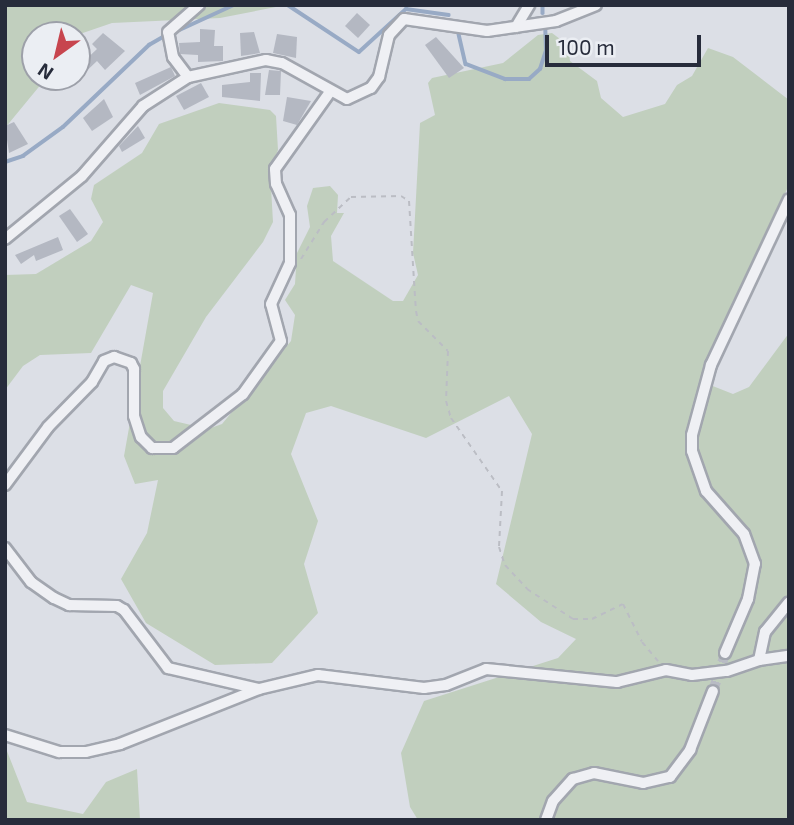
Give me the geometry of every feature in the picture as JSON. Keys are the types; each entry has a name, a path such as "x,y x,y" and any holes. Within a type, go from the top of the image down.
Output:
{"street":[{"path":"188,77 173,57 169,36 199,5"},
{"path":"516,27 529,5"},
{"path":"5,239 82,176 142,106 188,77 266,60 310,77 330,92 347,99 371,88 379,77 389,34 404,19 487,31 556,21 596,5"},
{"path":"5,485 48,427 92,383 104,361 114,356 131,363 134,369 134,416 141,437 152,448 173,448 243,394 281,341 271,304 290,263 290,215 276,184 275,169 330,92"},
{"path":"725,653 748,599 755,564 744,534 706,491 695,462 692,435 710,365 789,199"},
{"path":"5,548 31,582 54,598 69,604 109,605 124,610 168,668 259,689"},
{"path":"759,660 765,632 789,602"},
{"path":"5,734 58,752 86,752 120,744 259,689 318,675 424,688 446,685 485,669 617,681 666,670 692,675 727,671 759,660 789,656"},
{"path":"546,820 553,801 573,779 594,774 643,783 670,776 690,750 713,691"}],"path":[{"path":"300,261 324,222 351,197 401,196 409,201 418,321 448,351 446,401 451,418 502,491 499,547 505,565 527,589 573,619 592,619 623,604 642,642 666,670"}],"green space":[{"path":"5,5 286,5 220,18 112,23 91,30 91,21 21,21 21,91 35,91 5,128"},
{"path":"552,33 568,45 570,61 597,81 601,98 623,117 665,104 677,85 692,76 708,48 733,57 789,100 789,185 732,304 737,320 700,381 733,394 749,387 789,333 789,820 418,820 410,807 401,753 424,701 558,658 576,639 541,622 496,584 532,434 509,396 426,438 331,406 306,413 291,454 318,521 304,564 318,613 272,663 215,665 146,623 121,579 147,533 158,480 135,484 124,456 153,293 131,285 91,353 40,355 23,366 5,390 5,275 36,274 91,241 103,222 91,199 94,185 142,153 159,124 219,103 270,110 276,116 278,150 270,170 273,222 263,242 206,317 163,391 163,408 174,421 208,429 222,424 291,341 295,315 285,300 295,284 297,253 310,227 307,206 313,188 330,186 338,195 337,213 344,213 331,236 333,261 393,301 403,301 418,275 413,253 420,123 435,115 428,83 432,78 503,63 538,35"},
{"path":"5,746 27,802 83,814 106,782 137,769 140,820 5,820"}],"building":[{"path":"357,13 370,25 358,38 345,26"},
{"path":"200,29 215,30 214,46 223,46 223,61 198,62 198,55 180,54 179,43 200,42"},
{"path":"254,32 260,53 241,56 240,33"},
{"path":"103,33 125,51 105,70 97,61 91,67 91,55 97,49 92,44"},
{"path":"277,34 297,37 296,58 273,53"},
{"path":"436,37 464,68 449,78 425,45"},
{"path":"171,67 175,76 140,95 135,83"},
{"path":"269,70 281,71 280,95 265,95"},
{"path":"250,73 261,73 260,101 222,97 222,85 250,82"},
{"path":"201,83 209,97 184,110 176,96"},
{"path":"287,97 311,101 297,125 283,121"},
{"path":"104,99 113,117 92,131 83,118"},
{"path":"14,122 28,144 9,153 5,126"},
{"path":"138,126 145,138 122,152 119,146"},
{"path":"70,209 88,234 77,242 59,216"},
{"path":"58,237 63,250 36,261 34,255 21,264 15,255"}],"waterway":[{"path":"173,33 234,5"},
{"path":"248,5 261,5"},
{"path":"288,5 359,52 406,9 449,15"},
{"path":"543,5 543,13"},
{"path":"458,30 466,64 505,79 529,79 540,69 546,50 545,26"},
{"path":"5,162 23,156 63,127 149,45 166,35"}],"tunnel":[{"path":"713,691 725,653"}]}
